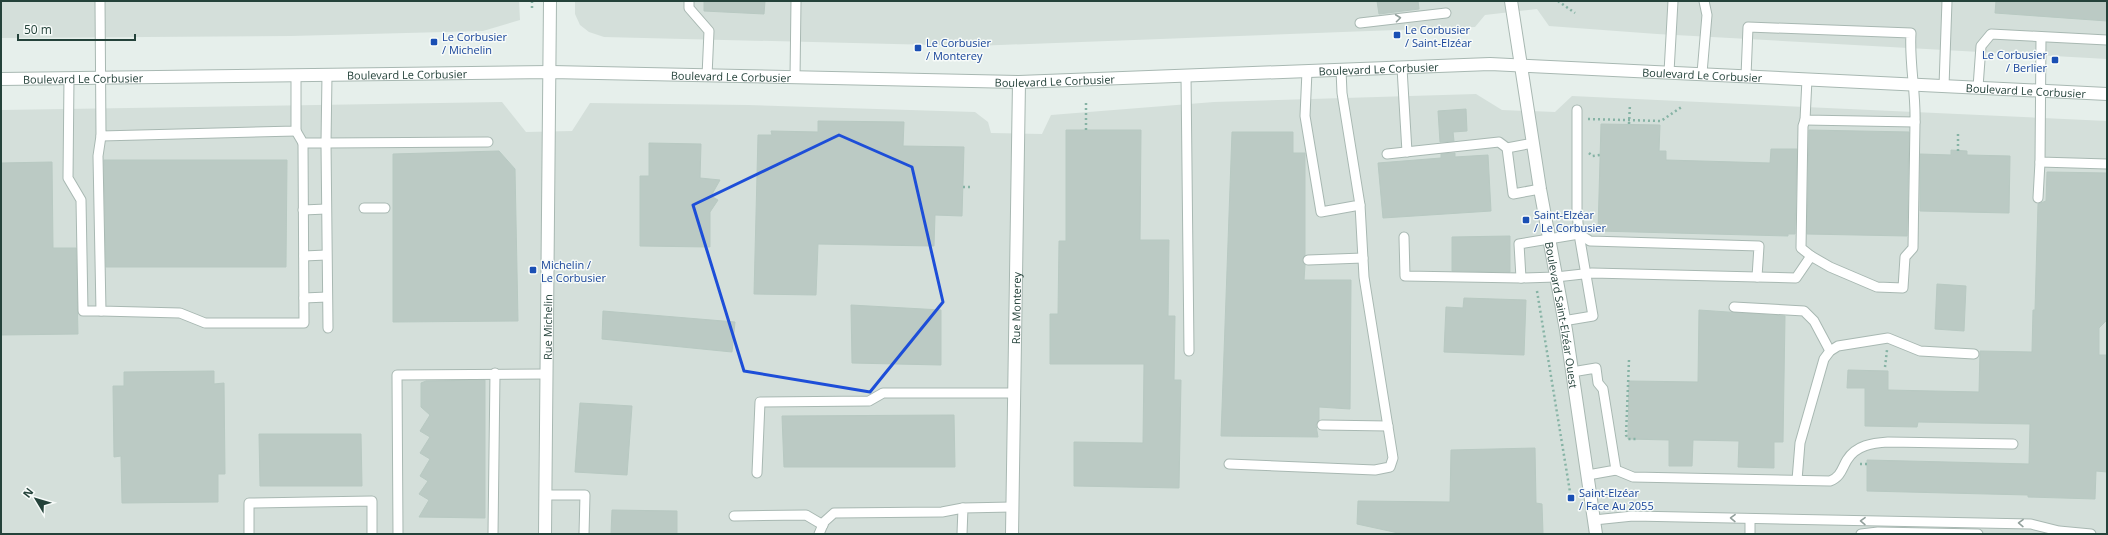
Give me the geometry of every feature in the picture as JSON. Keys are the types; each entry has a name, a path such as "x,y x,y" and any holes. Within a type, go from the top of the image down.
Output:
{"street":[{"name":"Rue Michelin","path":"545,534 551,72 550,1"},
{"name":"Boulevard Saint-Elzéar Ouest","path":"1511,1 1540,189 1564,321 1596,534"},
{"name":"Boulevard Le Corbusier","path":"1,79 551,72 1018,82 1490,64 1702,73 2107,94"},
{"name":"Rue Monterey","path":"1012,534 1018,82"}],"lane":[{"path":"100,1 101,136 98,156 101,311"},
{"path":"689,1 689,8 709,31 707,76"},
{"path":"795,78 796,1"},
{"path":"1669,72 1673,1"},
{"path":"1702,73 1707,14 1704,1"},
{"path":"1944,86 1947,1"},
{"path":"1360,23 1446,13"},
{"path":"1746,76 1748,26 1911,33 1909,52 1914,84 1915,122 1914,248 1905,257 1903,288 1877,288 1830,267 1811,256 1801,248 1803,126 1805,120 1807,79"},
{"path":"1978,88 1981,46 1991,34 2107,40"},
{"path":"2038,198 2040,162 2041,37"},
{"path":"1402,68 1407,152"},
{"path":"1229,464 1383,470 1390,467 1393,458 1364,277 1360,205 1342,93 1341,70"},
{"path":"1307,71 1305,116 1321,212 1360,205"},
{"path":"69,78 68,178 81,200 83,311 180,313 206,323 304,323 303,143 296,131 296,75"},
{"path":"327,75 326,255 328,328"},
{"path":"1186,76 1189,351"},
{"path":"1564,321 1593,316 1577,212 1577,110"},
{"path":"1805,120 1915,122"},
{"path":"101,136 296,131"},
{"path":"303,143 488,142"},
{"path":"1387,154 1499,142 1507,148 1512,194 1540,189"},
{"path":"1507,148 1533,143"},
{"path":"2040,162 2107,164"},
{"path":"364,208 385,208"},
{"path":"303,210 326,209"},
{"path":"1521,278 1519,244 1580,234 1590,241 1758,246 1757,277"},
{"path":"1404,237 1405,276 1521,278 1586,274 1796,278 1811,256"},
{"path":"304,256 326,255"},
{"path":"1308,260 1363,258"},
{"path":"304,298 328,297"},
{"path":"1734,307 1804,311 1814,321 1830,351"},
{"path":"1797,480 1800,443 1824,359 1830,351 1838,346 1888,338 1920,351 1974,354"},
{"path":"1572,372 1596,368 1598,383 1603,389 1616,470"},
{"path":"398,534 397,375 495,373 547,374"},
{"path":"493,534 495,373"},
{"path":"757,473 760,402 869,401 882,393 1014,393"},
{"path":"1322,425 1388,426"},
{"path":"1588,476 1616,470 1633,477 1834,480 1841,474 1847,460 1856,450 1878,442 2013,444"},
{"path":"545,494 586,495 584,534"},
{"path":"249,534 249,503 372,500 372,534"},
{"path":"819,534 828,517 834,513 942,512 963,508 1012,507"},
{"path":"962,534 963,508"},
{"path":"734,516 806,515 823,525"},
{"path":"1594,520 1633,516 2031,524 2059,531 2091,534"},
{"path":"1750,519 1750,534"},
{"path":"1878,521 1878,533"},
{"path":"1889,521 1889,533"},
{"path":"1899,533 1900,521"},
{"path":"2040,534 2059,531"},
{"path":"1861,534 1978,534"}],"path":[{"path":"532,1 532,9"},
{"path":"1558,1 1575,13"},
{"path":"1086,104 1086,130"},
{"path":"1629,124 1630,104"},
{"path":"1599,120 1661,121 1683,106"},
{"path":"1958,133 1958,151"},
{"path":"1586,149 1592,156 1600,155"},
{"path":"963,187 970,187"},
{"name":"Boulevard Saint-Elzéar Ouest","path":"1537,291 1571,498"},
{"path":"1886,353 1886,367"},
{"path":"1629,360 1626,435 1628,439 1636,439"}],"highlighted area":[{"path":"839,135 912,167 943,302 870,392 744,371 693,205"}],"shaded area":[{"path":"1,1 519,1 520,20 483,31 291,36 1,38"},
{"path":"575,1 2107,1 2107,59 1657,34 1549,26 1537,9 1485,15 1475,27 975,46 604,37 589,32 580,25 575,14"},
{"path":"1476,94 1502,110 1555,112 1572,96 2107,121 2107,534 1,534 1,110 502,102 526,132 572,131 590,103 748,105 975,112 988,122 991,133 1042,134 1051,115 1214,102"}],"building":[{"path":"704,1 765,1 764,14 704,11"},
{"path":"1377,1 1418,1 1419,9 1379,14"},
{"path":"1996,1 2107,1 2107,21 1995,13"},
{"path":"1466,109 1467,131 1453,132 1454,141 1440,142 1438,111"},
{"path":"818,121 904,122 903,146 964,147 962,216 935,215 934,246 818,244 816,295 754,294 758,135 772,135 771,131 818,132"},
{"path":"1601,124 1660,125 1659,151 1666,151 1666,160 1770,163 1771,149 1797,149 1795,234 1788,234 1788,236 1598,231"},
{"path":"1066,130 1141,130 1140,240 1169,240 1168,316 1175,316 1174,380 1181,380 1179,488 1074,486 1074,442 1143,443 1144,364 1050,364 1050,314 1058,314 1059,241 1066,241"},
{"path":"1809,130 1909,132 1907,236 1807,234"},
{"path":"1232,132 1293,132 1293,153 1305,153 1305,255 1302,260 1305,265 1304,280 1351,280 1350,409 1319,407 1319,420 1316,425 1318,437 1221,436"},
{"path":"649,143 701,144 700,178 720,180 711,196 718,200 710,212 710,247 640,246 640,176 649,176"},
{"path":"1951,150 1967,151 1967,155 2010,156 2009,213 1920,211 1920,154 1951,155"},
{"path":"499,151 515,169 518,321 393,322 393,154"},
{"path":"1455,153 1455,157 1488,155 1491,211 1383,218 1378,163 1441,158 1441,154"},
{"path":"104,160 287,160 286,267 106,267"},
{"path":"52,162 53,248 76,248 78,334 1,335 1,163"},
{"path":"2047,172 2107,173 2107,320 2099,328 2099,355 2107,355 2107,472 2096,471 2095,499 2028,497 2028,495 1867,491 1867,460 2029,464 2030,424 1918,422 1917,427 1865,426 1865,388 1847,388 1848,370 1888,371 1888,390 1979,392 1980,351 2032,352 2033,310 2035,310 2038,204 2046,201"},
{"path":"1510,236 1510,272 1452,271 1452,237"},
{"path":"1937,284 1966,286 1964,331 1935,329"},
{"path":"1464,298 1526,300 1524,355 1444,352 1446,307 1463,308"},
{"path":"851,305 941,310 941,365 852,363"},
{"path":"1699,310 1785,316 1783,442 1774,442 1774,468 1738,467 1739,441 1693,440 1692,466 1669,466 1669,440 1628,439 1629,381 1698,382"},
{"path":"603,311 735,322 732,352 602,339"},
{"path":"214,371 214,384 224,383 225,474 218,474 218,502 122,503 121,456 114,457 113,386 124,386 124,372"},
{"path":"485,380 485,518 419,517 429,500 419,494 428,481 420,476 430,459 420,453 430,437 420,431 430,415 421,407 421,383 426,381"},
{"path":"580,403 632,406 627,475 575,472"},
{"path":"954,415 955,467 784,467 782,416"},
{"path":"259,434 361,434 362,486 260,486"},
{"path":"1535,448 1536,503 1542,504 1543,533 1403,534 1357,524 1358,501 1450,502 1451,450"},
{"path":"612,510 677,511 677,534 611,534"}],"place":[{"name":"Le Corbusier / Saint-Elzéar","path":"1397,35"},
{"name":"Le Corbusier / Michelin","path":"434,42"},
{"name":"Le Corbusier / Monterey","path":"918,48"},
{"name":"Le Corbusier / Berlier","path":"2055,60"},
{"name":"Saint-Elzéar / Le Corbusier","path":"1526,220"},
{"name":"Michelin / Le Corbusier","path":"533,270"},
{"name":"Saint-Elzéar / Face Au 2055","path":"1571,498"}]}
